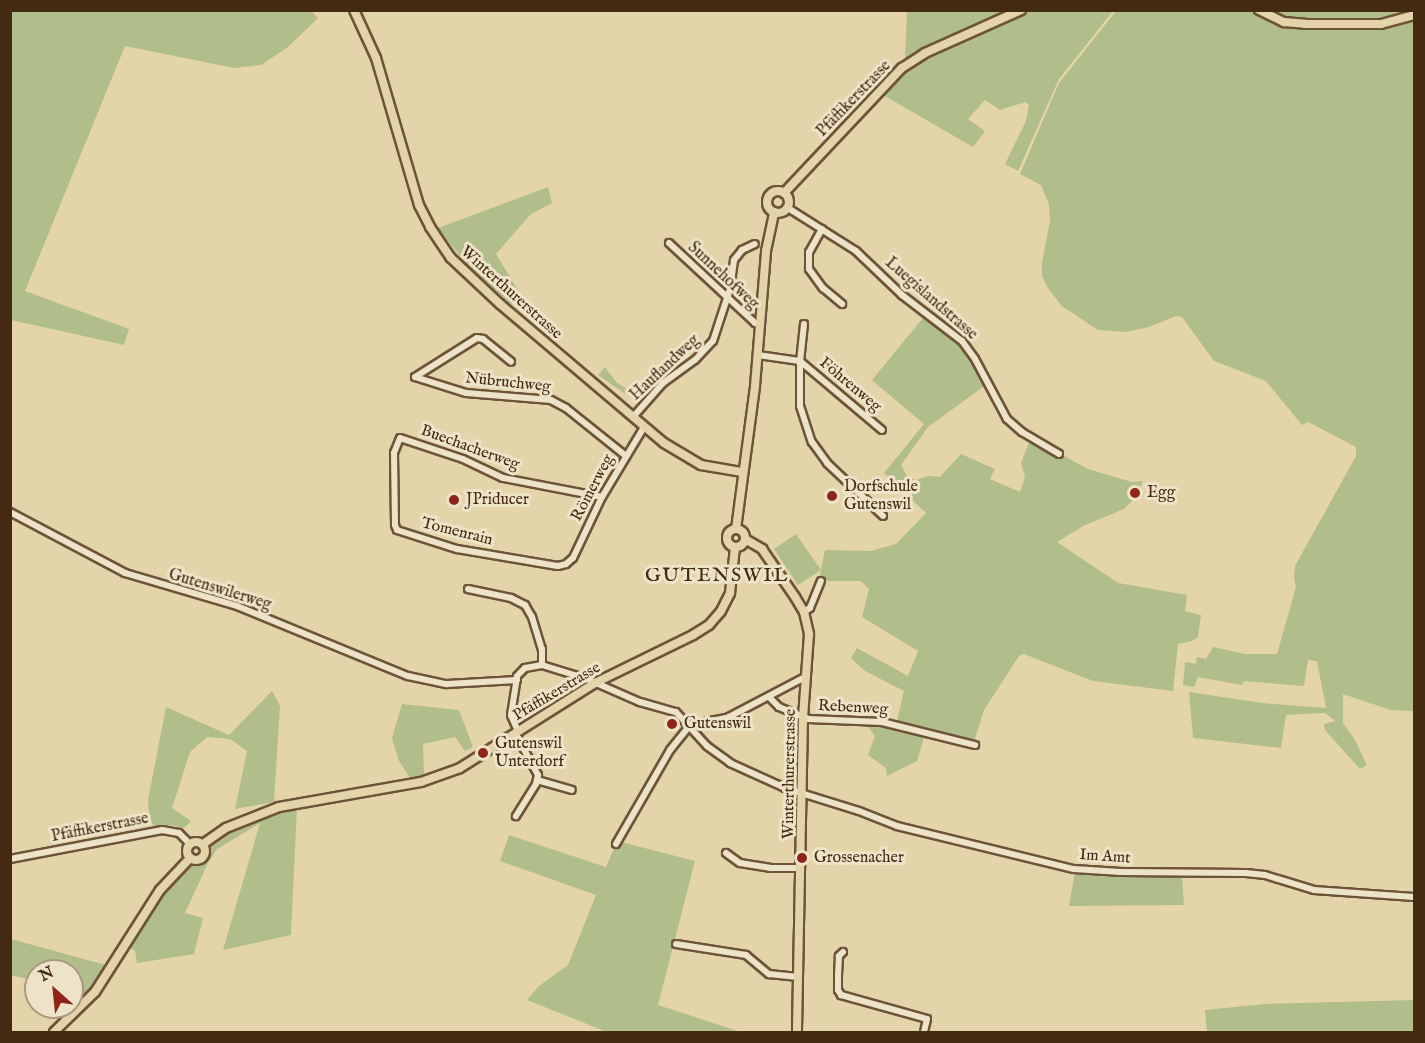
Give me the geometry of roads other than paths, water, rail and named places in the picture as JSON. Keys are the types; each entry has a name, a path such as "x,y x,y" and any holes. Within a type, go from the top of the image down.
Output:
{"main road":[{"name":"Winterthurerstrasse","path":"354,10 369,39 379,67 414,192 437,240 476,283 644,427 690,460 710,468 742,472"},
{"name":"Pfäffikerstrasse","path":"736,529 758,355 766,251 774,212 768,206 768,197 776,191 784,193 886,83 909,63 939,46 1021,10"},
{"path":"1259,10 1284,22 1305,24 1382,24 1414,15"},
{"path":"774,212 784,212 788,208 789,200 784,193"},
{"path":"736,529 743,532 745,539 743,544 735,548 728,544 726,537 730,531 736,529"},
{"name":"Winterthurerstrasse","path":"745,539 762,549 804,612 809,634 807,676 801,716 802,792 797,1032"},
{"name":"Pfäffikerstrasse","path":"203,844 226,828 279,807 438,778 460,768 595,683 709,625 721,611 730,593 735,548"},
{"name":"Pfäffikerstrasse","path":"190,844 198,841 203,844 206,851 204,856 197,860 190,858"},
{"path":"54,1032 99,986 160,890 190,858 187,849 190,844"}],"street":[{"name":"Luegislandstrasse","path":"788,208 856,251 908,300 962,341 975,359 1007,419 1022,432 1059,454"},
{"path":"822,229 809,252 809,269 824,288 842,304"},
{"name":"Sunnehofweg","path":"669,243 754,323 761,325"},
{"name":"Hauflandweg","path":"633,417 662,384 695,360 711,344 718,331 726,296 730,289 734,260 742,250 755,244"},
{"path":"804,324 800,361 800,406 812,442 827,463 883,516"},
{"name":"Nübruchweg","path":"511,362 483,339 477,338 415,377 466,393 551,400 566,408 626,456"},
{"path":"758,355 800,361"},
{"name":"Föhrenweg","path":"800,361 882,430"},
{"name":"Römerweg","path":"568,563 573,558 602,496 644,427"},
{"name":"Buechacherweg","path":"400,438 464,459 503,478 602,496"},
{"name":"Tomenrain","path":"400,438 394,453 395,525 397,530 457,549 558,566 568,563"},
{"name":"Gutenswilerweg","path":"10,512 125,573 237,606 334,644 394,671 428,681 460,685 517,680"},
{"path":"804,612 810,608 821,581"},
{"path":"468,589 511,598 525,605 532,617 539,639 542,665"},
{"path":"516,816 537,780 535,766 517,732 511,715 517,680 525,668 542,665 595,683 640,702 676,712 690,724 720,721 807,676"},
{"name":"Rebenweg","path":"769,697 779,707 801,716 851,723 882,722 975,745"},
{"path":"616,844 670,750 690,724"},
{"name":"Im Amt","path":"690,724 707,746 730,763 785,788 860,811 897,826 1074,869 1121,872 1246,873 1265,875 1314,890 1414,897"},
{"path":"537,780 572,790"},
{"name":"Pfäffikerstrasse","path":"10,859 162,830 179,833 190,844"},
{"path":"726,853 740,863 770,868 801,868"},
{"path":"676,944 746,955 770,974 798,977"},
{"path":"843,952 839,956 838,975 838,990 842,995 927,1019 924,1032"}],"place":[{"name":"Egg","path":"1135,493"},
{"name":"Dorfschule Gutenswil","path":"832,496"},
{"name":"JPriducer","path":"454,500"},
{"name":"Gutenswil","path":"672,724"},
{"name":"Gutenswil Unterdorf","path":"483,753"},
{"name":"Grossenacher","path":"802,858"}],"district":[{"name":"GUTENSWIL","path":"717,575"}]}
